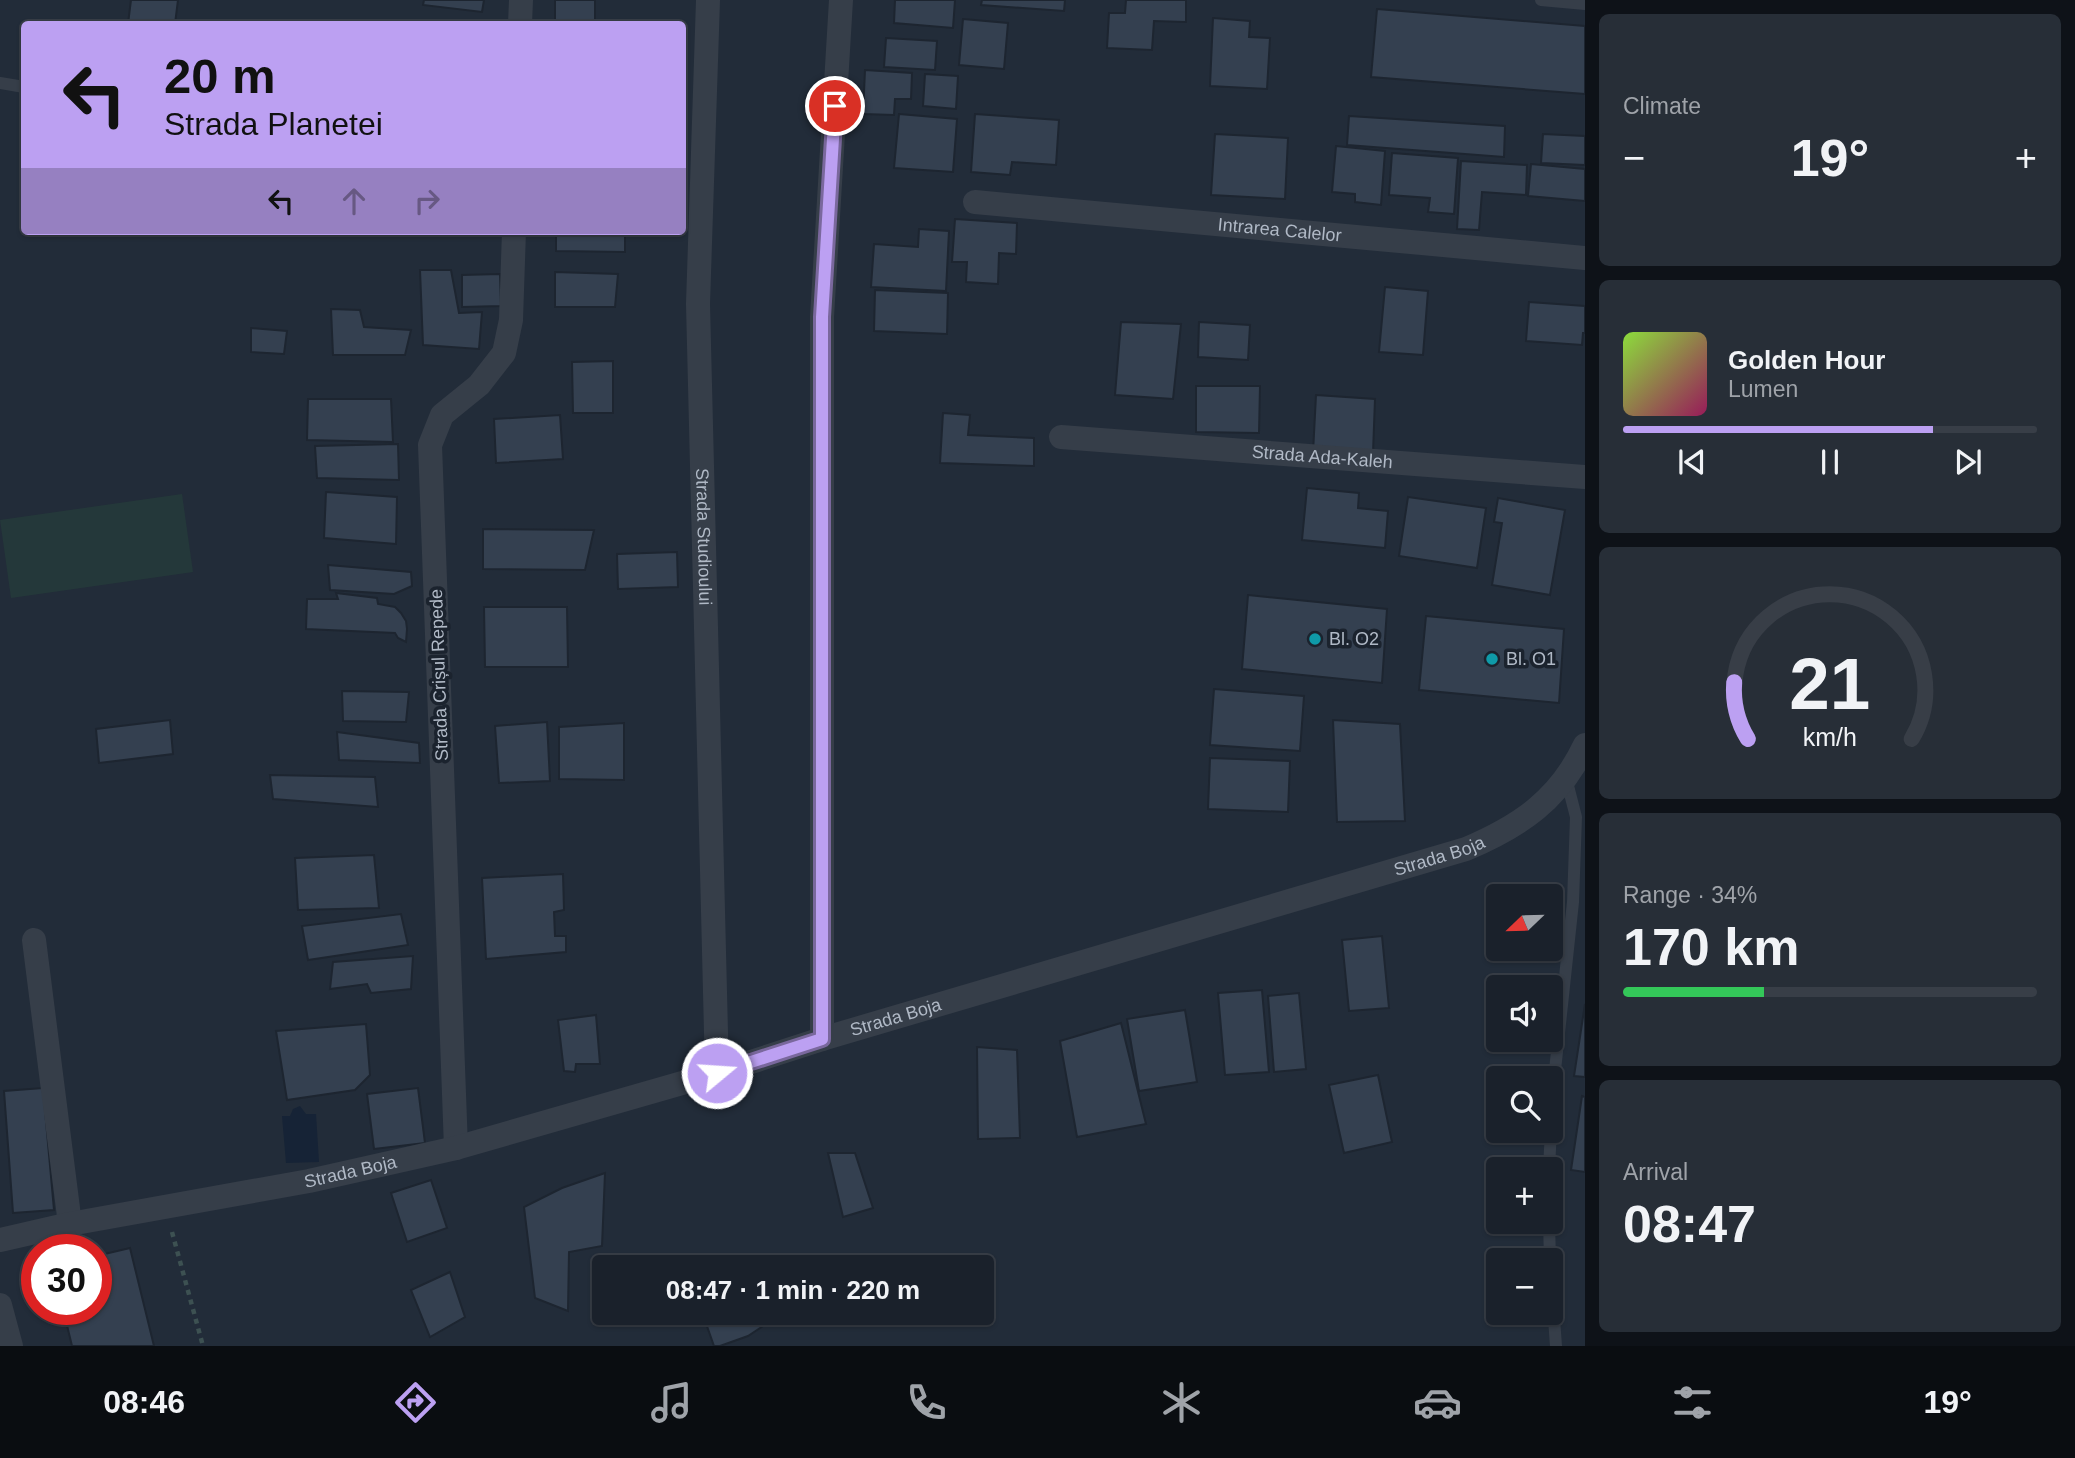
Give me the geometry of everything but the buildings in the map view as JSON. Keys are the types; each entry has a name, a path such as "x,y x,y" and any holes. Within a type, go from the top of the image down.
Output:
{"street":[{"path":"520,21 521,0"},
{"name":"Strada Studioului","path":"708,0 698,304 717,1073"},
{"path":"822,1039 822,317 841,0"},
{"name":"Intrarea Calelor","path":"975,202 1585,258"},
{"name":"Strada Crișul Repede","path":"456,1148 430,445 442,415 479,385 504,353 511,320 514,235"},
{"name":"Strada Ada-Kaleh","path":"1061,437 1585,477"},
{"name":"Strada Boja","path":"0,1240 70,1224 309,1181 456,1148 717,1073 822,1039 1466,849 1499,835 1543,804 1566,778 1585,745"},
{"path":"34,940 70,1224"},
{"path":"0,1305 11,1346"}],"lane":[{"path":"1541,0 1585,4"},
{"path":"0,83 21,86"},
{"path":"1550,1157 1553,1089 1573,902 1576,817 1566,778"},
{"path":"1555,1325 1556,1346"}],"path":[{"path":"165,1207 203,1346"}],"green space":[{"path":"182,494 193,572 11,598 0,520"}],"water":[{"path":"300,1106 306,1114 316,1114 319,1162 286,1163 282,1116 290,1116 293,1109"}],"place":[{"name":"Bl. O2","path":"1315,639"},
{"name":"Bl. O1","path":"1492,659"}],"route":[{"path":"717,1073 822,1039 822,317 835,106"}]}
